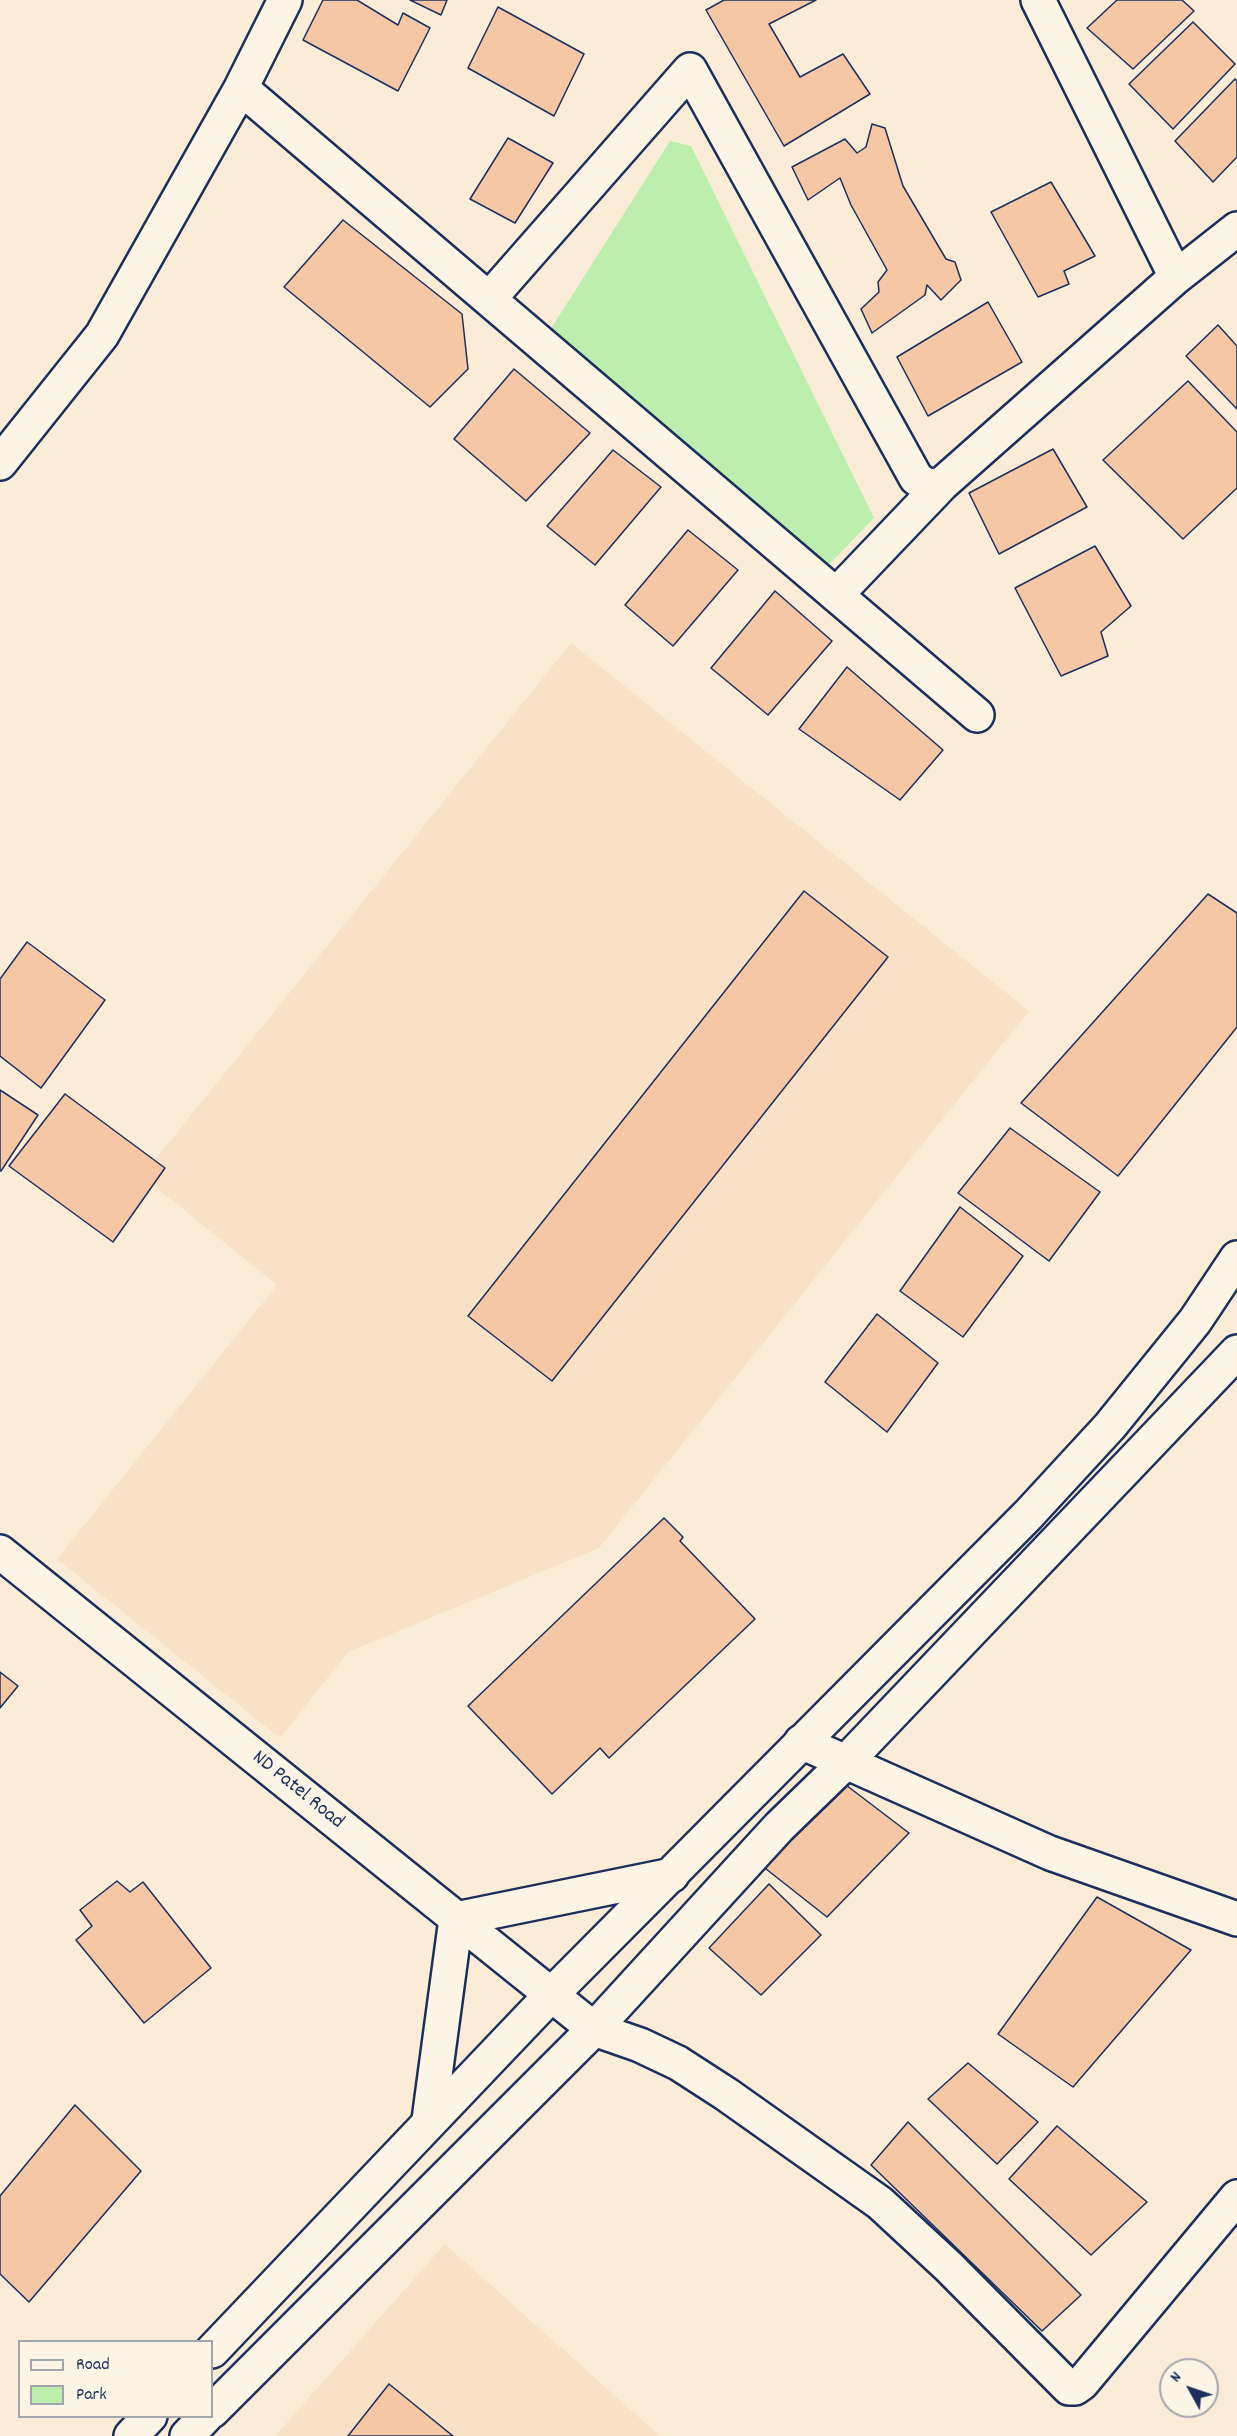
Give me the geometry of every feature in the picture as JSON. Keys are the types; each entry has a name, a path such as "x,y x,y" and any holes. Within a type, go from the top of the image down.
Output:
{"main road":[{"path":"0,463 102,335 241,88 285,0"},
{"path":"1038,0 1176,277"},
{"path":"489,299 690,70 916,478 928,487 942,484"},
{"path":"241,88 977,715"},
{"path":"836,595 942,484 1176,277 1237,229"},
{"path":"213,2351 429,2120 1028,1515 1110,1426 1195,1321 1237,1258"},
{"path":"213,2410 594,2029 779,1827 845,1763 1237,1352"},
{"name":"ND Patel Road","path":"0,1551 594,2029 640,2045 678,2063 726,2094 880,2203 949,2267 1069,2388 1075,2388 1082,2383 1237,2197"},
{"path":"801,1742 1050,1853 1237,1919"},
{"path":"429,2120 456,1919 672,1875"},
{"path":"131,2436 148,2418"},
{"path":"187,2436 204,2418"}],"shaded area":[{"path":"571,643 1029,1011 599,1548 348,1652 280,1738 57,1559 277,1285 142,1176"},
{"path":"445,2244 660,2436 275,2436"}],"green space":[{"path":"670,141 691,146 874,518 816,578 545,338"}],"building":[{"path":"323,0 357,0 398,25 403,13 430,28 398,91 303,40"},
{"path":"410,0 447,0 441,15"},
{"path":"724,0 816,0 769,24 800,77 843,54 870,94 784,146 706,10"},
{"path":"1117,0 1182,0 1194,11 1133,69 1087,28"},
{"path":"498,7 584,54 554,116 468,68"},
{"path":"1193,22 1235,64 1173,129 1129,84"},
{"path":"1235,79 1237,81 1237,157 1213,182 1175,141"},
{"path":"872,124 885,128 903,186 946,259 955,262 961,280 941,300 927,285 925,295 872,333 861,309 879,292 878,282 887,270 851,205 840,178 808,200 792,167 845,139 857,153 866,147"},
{"path":"508,138 553,163 515,223 470,199"},
{"path":"1051,182 1095,256 1064,271 1069,284 1038,297 991,212"},
{"path":"343,220 462,314 468,369 430,407 284,287"},
{"path":"988,302 1022,362 928,416 897,357"},
{"path":"1218,325 1237,346 1237,409 1186,356"},
{"path":"514,369 590,433 526,501 454,439"},
{"path":"1188,381 1237,432 1237,488 1183,539 1103,460"},
{"path":"1053,449 1087,507 999,554 969,493"},
{"path":"613,450 661,487 595,565 547,526"},
{"path":"688,530 738,570 673,646 625,605"},
{"path":"1095,546 1131,606 1101,632 1108,656 1061,676 1015,588"},
{"path":"775,591 832,641 768,715 711,668"},
{"path":"847,667 943,750 900,800 799,729"},
{"path":"804,891 888,957 552,1381 468,1316"},
{"path":"1208,894 1237,913 1237,1027 1118,1176 1021,1103"},
{"path":"27,942 105,1000 41,1088 0,1056 0,979"},
{"path":"0,1090 38,1115 1,1171 0,1171"},
{"path":"65,1094 165,1168 113,1242 9,1166"},
{"path":"1010,1128 1100,1192 1049,1261 958,1193"},
{"path":"960,1207 1023,1256 963,1337 900,1291"},
{"path":"877,1314 938,1363 887,1432 825,1382"},
{"path":"664,1518 683,1537 680,1541 755,1619 609,1758 600,1748 552,1794 468,1706"},
{"path":"0,1672 18,1686 0,1708"},
{"path":"846,1785 909,1833 827,1917 761,1865"},
{"path":"117,1881 130,1892 143,1882 211,1968 144,2023 76,1940 92,1926 80,1910"},
{"path":"769,1884 821,1935 761,1995 709,1948"},
{"path":"1097,1897 1191,1950 1073,2087 998,2034"},
{"path":"968,2063 1038,2122 997,2164 928,2099"},
{"path":"75,2105 141,2171 29,2302 0,2274 0,2196"},
{"path":"908,2122 1081,2295 1042,2331 871,2165"},
{"path":"1057,2126 1147,2202 1091,2255 1009,2179"},
{"path":"389,2384 453,2436 348,2436"}]}
